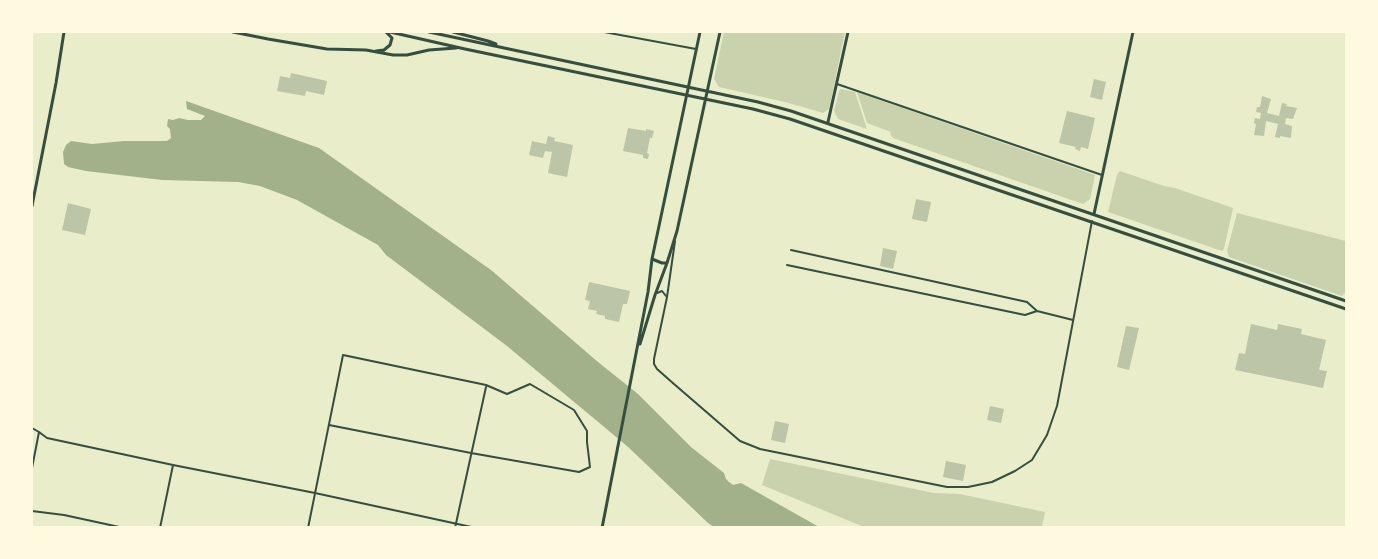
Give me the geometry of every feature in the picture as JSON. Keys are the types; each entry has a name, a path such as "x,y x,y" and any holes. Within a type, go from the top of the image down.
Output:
{"main road":[{"path":"32,206 64,32"},
{"path":"232,32 327,49 393,55 449,48 465,49"},
{"path":"375,52 384,50 390,45 392,38 388,32"},
{"path":"388,32 762,111 826,130 1347,309"},
{"path":"429,32 758,102 828,122 1347,301"},
{"path":"453,32 503,47"},
{"path":"602,528 648,292 652,260 700,32"},
{"path":"635,360 677,231 720,32"},
{"path":"826,130 848,32"},
{"path":"1092,221 1132,32"},
{"path":"652,260 667,263"}],"street":[{"path":"604,32 696,49"},
{"path":"837,84 1102,175"},
{"path":"677,231 667,297 654,359 657,369 674,384 740,441 760,449 947,487 968,487 992,482 1032,460 1047,435 1057,406 1092,221"},
{"path":"791,250 1027,302 1037,311 1073,320"},
{"path":"788,265 1025,315 1037,311"},
{"path":"655,295 662,291 667,297"},
{"path":"308,528 343,355 486,385 507,394 530,384 574,410 587,431 590,467 579,472 329,425"},
{"path":"456,526 486,385"},
{"path":"32,428 47,438 315,493 456,526 476,528"},
{"path":"32,468 39,432"},
{"path":"160,528 173,465"},
{"path":"32,511 64,515 124,528"}],"shaded area":[{"path":"724,32 845,32 829,109 823,113 719,87 714,79"},
{"path":"841,89 855,92 867,129 838,119 834,111"},
{"path":"857,92 1095,175 1090,199 1083,204 893,138 891,132 867,123"},
{"path":"186,101 319,148 491,270 638,394 691,447 724,473 729,482 733,485 741,483 819,527 714,527 627,446 507,346 386,255 378,245 297,200 260,186 238,182 162,180 86,171 64,164 63,152 71,141 92,144 167,141 171,138 170,129 167,126 168,119 201,120 205,116 187,109"},
{"path":"1120,171 1233,208 1224,249 1222,251 1108,212"},
{"path":"1237,213 1346,241 1346,292 1342,296 1229,257 1227,251"},
{"path":"770,459 934,493 960,494 1045,512 1042,527 864,527 762,485"}],"building":[{"path":"291,73 327,81 324,95 306,91 305,96 277,91 280,76 290,78"},
{"path":"1094,79 1106,82 1102,100 1090,97"},
{"path":"1262,96 1271,99 1267,113 1279,116 1282,103 1297,108 1293,119 1286,118 1285,124 1292,126 1291,138 1275,137 1278,124 1266,121 1264,136 1254,135 1255,118 1260,119 1261,113 1256,112 1257,107 1260,107"},
{"path":"1067,111 1095,118 1088,149 1081,147 1080,151 1075,149 1076,147 1059,143"},
{"path":"628,128 654,131 650,138 648,159 643,158 643,155 623,151"},
{"path":"548,136 555,138 554,141 573,145 567,177 548,173 552,152 545,151 543,158 529,155 532,141 546,144"},
{"path":"916,199 931,202 927,222 912,219"},
{"path":"68,203 91,209 85,235 62,230"},
{"path":"883,248 897,251 893,269 880,266"},
{"path":"589,282 630,291 627,304 623,304 619,322 605,319 605,316 596,314 597,311 588,309 590,301 585,300"},
{"path":"1251,324 1277,330 1278,324 1302,329 1301,334 1326,340 1319,370 1327,371 1323,388 1235,370 1239,353 1245,354"},
{"path":"1126,326 1139,328 1129,370 1117,367"},
{"path":"990,406 1004,409 1001,423 987,420"},
{"path":"775,421 789,424 785,443 771,440"},
{"path":"946,461 966,465 963,481 943,477"}]}
